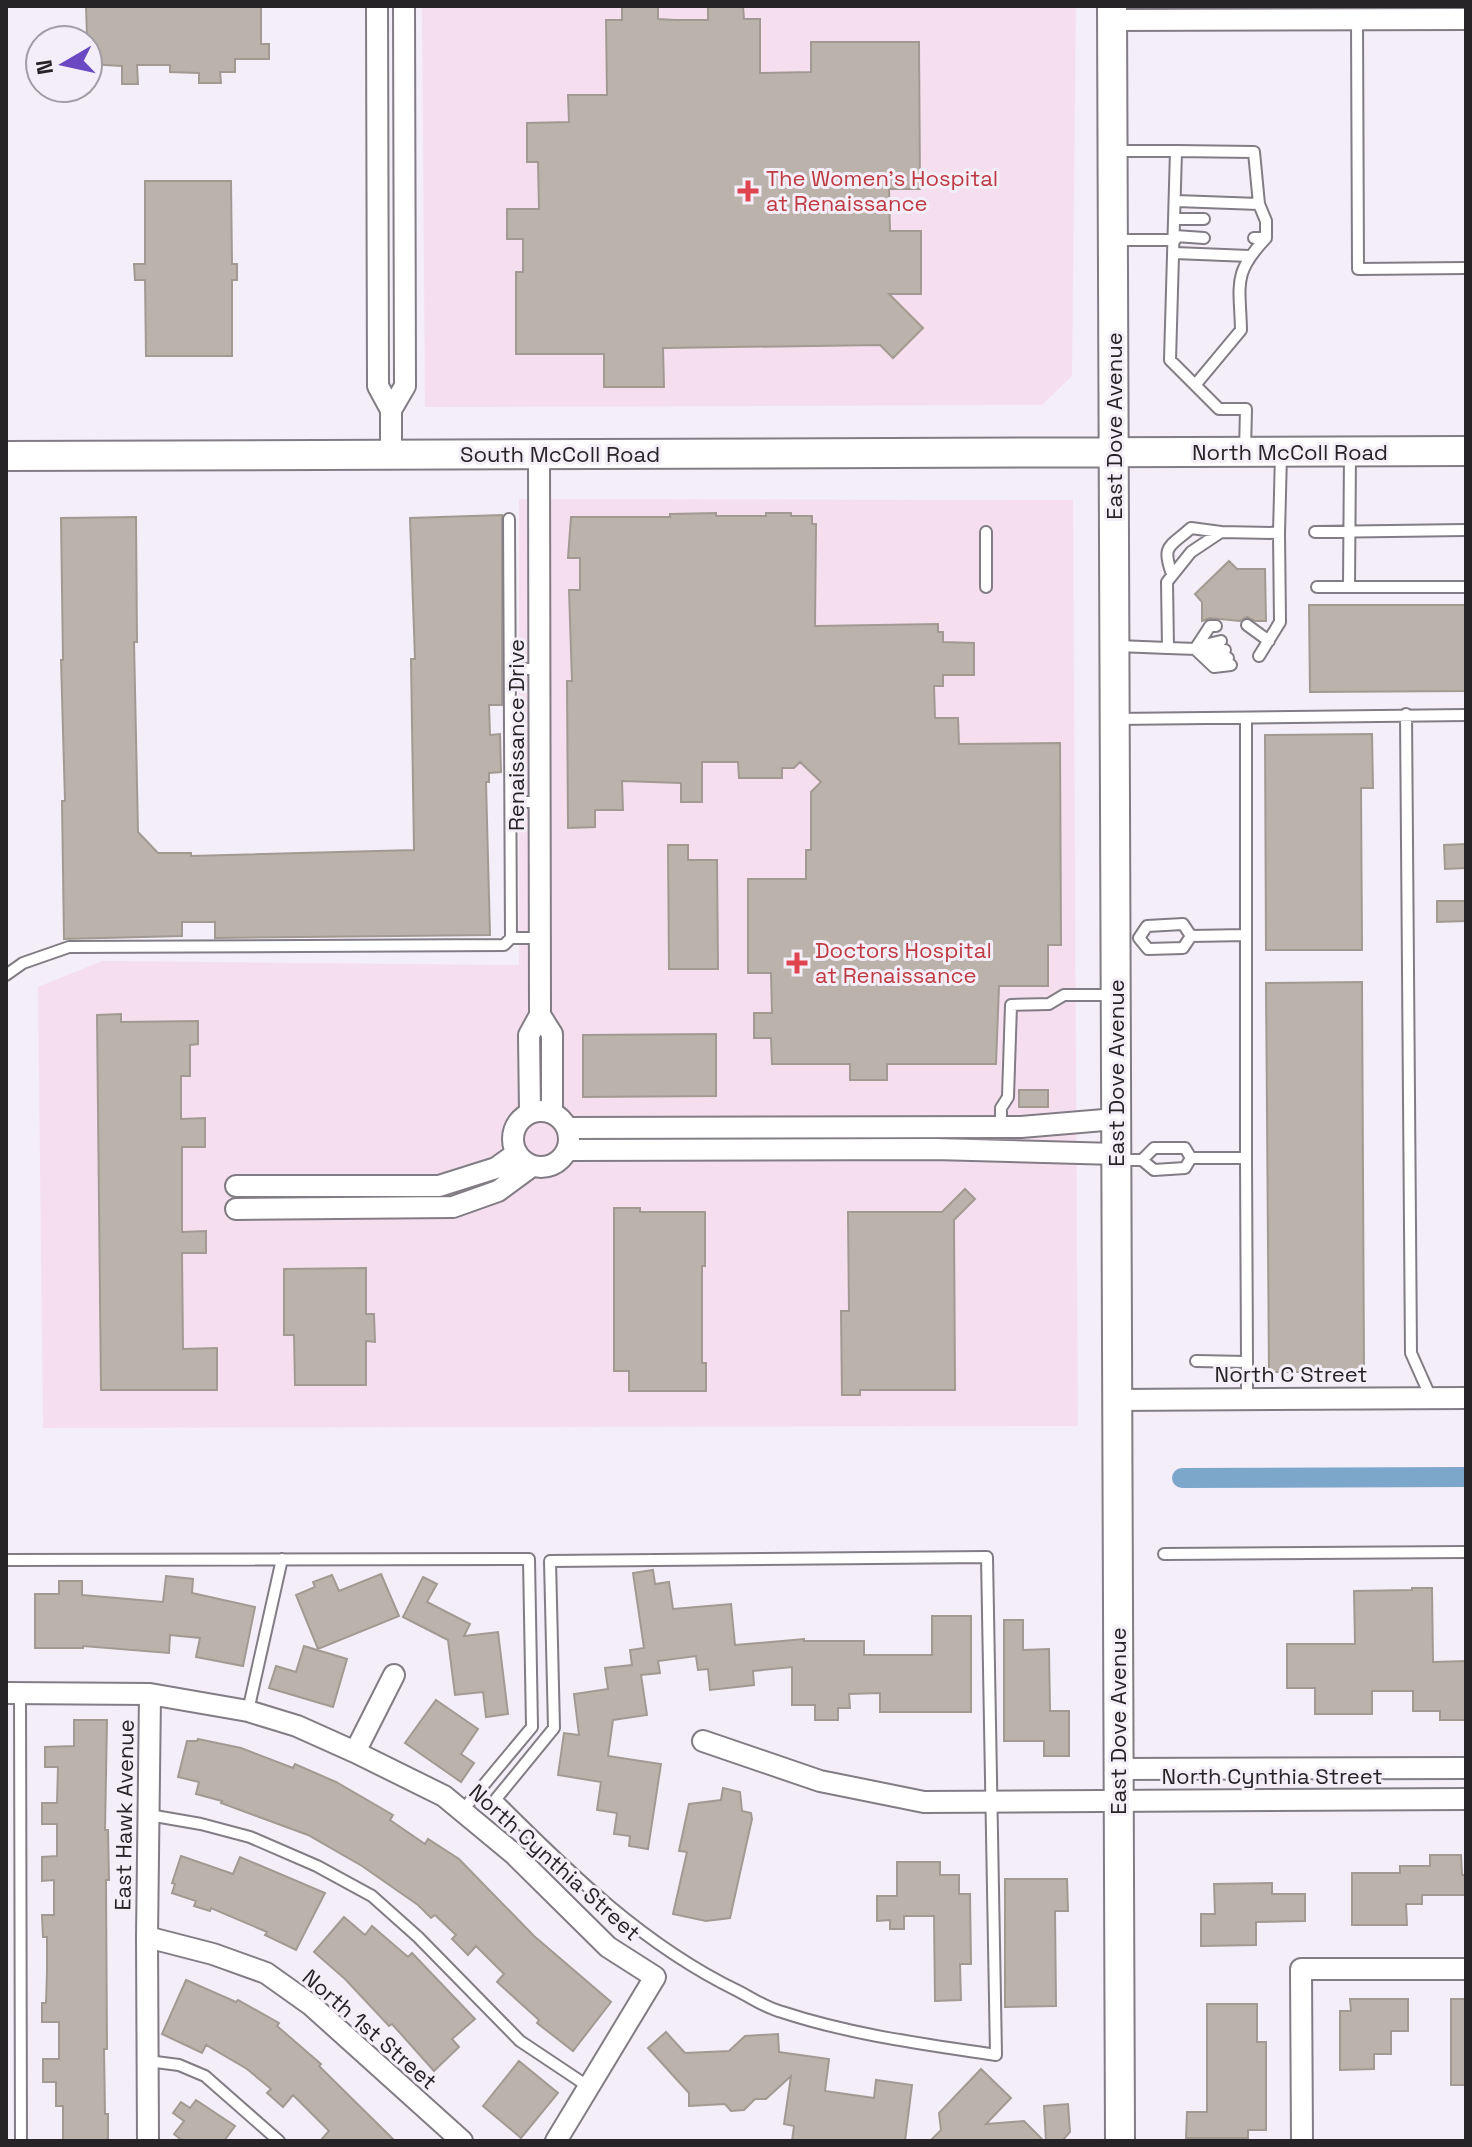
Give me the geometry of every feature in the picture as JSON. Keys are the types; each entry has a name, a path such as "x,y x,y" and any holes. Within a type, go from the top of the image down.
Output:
{"main road":[{"name":"East Dove Avenue","path":"1112,13 1116,719 1128,938 1116,995 1116,1119 1125,1158 1117,1400 1120,2141"},
{"name":"North McColl Road","path":"1114,453 1466,451"},
{"name":"South McColl Road","path":"6,456 1114,453"}],"street":[{"path":"1112,13 1357,20 1466,19"},
{"path":"391,410 405,386 404,16 377,16 378,386 391,410 391,455"},
{"path":"377,155 404,154"},
{"name":"Renaissance Drive","path":"530,1113 529,1035 540,1015 539,454"},
{"name":"Renaissance Drive","path":"540,1015 552,1034 552,1113"},
{"path":"567,1128 567,1150 554,1164 544,1167 524,1160 513,1141 515,1128 530,1113 539,1111 552,1113 567,1128 1001,1127 1116,1119"},
{"path":"934,1126 935,1149"},
{"path":"734,1127 734,1149"},
{"path":"777,1127 777,1149"},
{"path":"885,1127 885,1149"},
{"path":"1001,1127 1001,1150"},
{"path":"671,1128 672,1149"},
{"path":"567,1150 935,1149 1125,1158"},
{"path":"236,1186 439,1186 500,1177 524,1160"},
{"path":"236,1209 453,1207 498,1191 500,1177"},
{"path":"288,1186 289,1208"},
{"path":"438,1208 439,1186"},
{"name":"North C Street","path":"1117,1400 1466,1398"},
{"path":"355,1752 394,1675"},
{"name":"North Cynthia Street","path":"13,1693 150,1694 248,1711 297,1726 444,1796 514,1854 608,1947 655,1977 589,2087"},
{"name":"East Hawk Avenue","path":"148,2141 150,1694"},
{"name":"North Cynthia Street","path":"703,1741 820,1781 924,1802 1466,1799"},
{"name":"North Cynthia Street","path":"1118,1769 1466,1768"},
{"name":"North 1st Street","path":"147,1937 213,1954 266,1973 311,2005 462,2141"},
{"path":"1302,2141 1301,1969 1466,1969"},
{"path":"556,2141 589,2087"}],"lane":[{"path":"1357,20 1358,269 1466,268"},
{"path":"1112,151 1254,152 1266,238 1249,256 1240,272 1241,330 1196,384"},
{"path":"1176,151 1170,360 1219,409 1246,409 1245,452"},
{"path":"1176,201 1259,204"},
{"path":"1176,219 1204,219"},
{"path":"1254,220 1266,221"},
{"path":"1113,240 1204,238"},
{"path":"1254,238 1266,238"},
{"path":"1175,253 1249,256"},
{"path":"1349,587 1350,451"},
{"path":"1269,641 1254,644 1269,641 1280,622 1281,452"},
{"path":"6,975 23,963 69,947 504,945 511,938 509,519"},
{"path":"1172,574 1165,557 1166,551 1191,528 1279,533"},
{"path":"1315,532 1466,530"},
{"path":"986,532 986,587"},
{"path":"1168,648 1167,582 1191,552 1221,532"},
{"path":"1317,587 1466,587"},
{"path":"1195,649 1210,626 1223,645"},
{"path":"1115,646 1195,649 1223,645"},
{"path":"1195,649 1214,667 1223,645"},
{"path":"510,669 539,669"},
{"path":"1406,714 1411,1353 1431,1398"},
{"path":"1116,719 1466,715"},
{"path":"1246,718 1247,1398"},
{"path":"511,802 540,802"},
{"path":"1183,924 1191,936 1183,948 1148,949 1128,938 1147,926 1183,924"},
{"path":"1191,936 1246,935"},
{"path":"511,938 541,938"},
{"path":"1001,1127 1001,1108 1008,1097 1011,1005 1049,1004 1064,995 1116,995"},
{"path":"1125,1158 1154,1148 1185,1148 1191,1158"},
{"path":"1125,1158 1154,1170 1185,1168 1191,1158"},
{"path":"1191,1158 1246,1158"},
{"path":"1196,1361 1247,1362"},
{"path":"1164,1554 1466,1552"},
{"path":"987,1557 990,1801 996,2055 867,2036 823,2024 778,2011 698,1972 642,1934 587,1889 496,1799 554,1728 550,1561 987,1557"},
{"path":"248,1711 282,1559"},
{"path":"6,1560 529,1559 532,1727 462,1811"},
{"path":"13,1693 21,1978 21,2141"},
{"path":"149,1815 250,1837 317,1866 372,1896 418,1937 520,2041 589,2087"},
{"path":"6,1979 21,1978"},
{"path":"148,2061 179,2065 205,2076 279,2141"}],"shaded area":[{"name":"The Women's Hospital at Renaissance","path":"422,6 1076,6 1072,376 1042,405 425,407"},
{"name":"Doctors Hospital at Renaissance","path":"519,499 1073,500 1078,1426 43,1428 38,987 102,961 519,965"}],"building":[{"path":"86,6 261,6 261,44 269,44 269,59 235,59 235,72 220,72 221,83 199,83 199,73 170,72 170,65 137,65 138,84 122,84 122,66 104,65 104,24 87,24"},
{"path":"622,6 658,6 658,19 708,20 708,6 743,6 744,19 760,19 760,73 811,72 811,42 919,42 920,189 889,189 890,231 921,231 921,294 889,294 923,328 893,358 880,345 663,348 664,387 604,387 604,354 516,354 516,272 523,272 523,239 507,239 507,209 539,209 538,162 527,162 527,123 569,122 568,95 607,95 606,20 622,20"},
{"path":"145,181 231,181 232,264 237,264 237,280 232,280 232,356 146,356 145,280 135,280 134,264 145,264"},
{"path":"716,513 716,516 791,513 791,516 812,516 812,524 816,524 815,626 938,624 938,632 943,632 943,642 974,643 974,675 943,675 943,686 934,686 935,718 958,718 959,744 1060,743 1061,945 1048,945 1048,986 999,986 996,1064 887,1064 887,1080 850,1080 850,1064 772,1064 771,1038 754,1038 754,1013 772,1013 771,973 748,973 748,879 806,879 806,850 811,850 811,792 821,782 800,762 794,768 782,768 782,778 739,778 738,762 702,762 702,802 681,802 681,783 622,781 623,810 595,810 595,827 568,828 567,681 572,681 569,590 580,590 580,558 568,558 571,517 670,517 670,514"},
{"path":"502,515 502,705 489,705 490,735 500,734 501,772 489,773 489,782 486,782 490,935 215,938 215,922 182,922 182,936 64,939 61,518 136,517 137,642 134,642 138,832 158,853 191,853 191,856 414,850 411,659 415,659 410,518"},
{"path":"1229,561 1237,569 1265,569 1266,621 1247,617 1240,621 1210,618 1202,621 1202,602 1195,594"},
{"path":"1309,605 1466,605 1466,691 1310,692"},
{"path":"1372,734 1373,788 1361,788 1362,950 1266,950 1265,735"},
{"path":"1466,844 1466,868 1445,869 1444,845"},
{"path":"668,845 688,845 688,860 717,860 718,969 669,969"},
{"path":"1437,901 1466,901 1466,921 1437,922"},
{"path":"1362,982 1364,1372 1269,1372 1266,983"},
{"path":"121,1014 121,1022 198,1021 198,1044 190,1045 190,1076 181,1076 181,1119 205,1118 205,1147 182,1147 182,1232 206,1231 206,1253 182,1253 183,1349 217,1348 217,1390 101,1390 97,1015"},
{"path":"716,1034 716,1096 583,1097 583,1035"},
{"path":"1019,1090 1048,1090 1048,1107 1019,1107"},
{"path":"965,1189 975,1199 954,1220 955,1390 860,1390 860,1395 842,1395 841,1311 849,1311 848,1212 942,1212"},
{"path":"614,1208 640,1208 640,1212 705,1212 702,1363 706,1363 706,1391 629,1391 629,1371 614,1371"},
{"path":"366,1268 366,1314 374,1314 375,1342 366,1341 366,1385 295,1385 294,1335 284,1335 284,1269"},
{"path":"653,1570 655,1584 669,1582 673,1609 731,1604 735,1645 804,1639 864,1641 864,1655 932,1655 932,1616 971,1616 971,1712 880,1712 880,1693 849,1694 850,1708 838,1708 838,1720 815,1720 815,1705 792,1705 792,1667 753,1671 754,1685 710,1690 708,1669 698,1670 696,1656 658,1661 660,1673 641,1675 647,1715 613,1720 608,1756 661,1764 648,1849 629,1846 630,1836 614,1834 617,1813 597,1810 601,1782 558,1775 564,1733 579,1735 574,1694 608,1689 605,1668 632,1665 630,1650 644,1648 633,1573"},
{"path":"381,1574 399,1616 318,1649 296,1595 315,1587 313,1582 332,1575 339,1591"},
{"path":"166,1576 193,1579 192,1593 255,1607 243,1666 196,1657 200,1638 170,1635 169,1653 83,1646 35,1648 35,1594 59,1594 59,1581 82,1581 82,1595 163,1602"},
{"path":"423,1577 437,1584 427,1602 470,1624 464,1636 498,1632 508,1714 486,1717 483,1692 455,1695 448,1640 403,1617"},
{"path":"1432,1588 1433,1662 1466,1661 1466,1720 1440,1720 1440,1711 1413,1711 1413,1691 1372,1691 1372,1714 1315,1714 1315,1688 1287,1688 1287,1644 1355,1644 1354,1591"},
{"path":"1004,1620 1023,1620 1023,1650 1049,1649 1050,1711 1069,1711 1069,1756 1044,1756 1044,1741 1004,1741"},
{"path":"304,1646 347,1659 333,1707 269,1688 276,1666 296,1672"},
{"path":"436,1700 478,1729 461,1754 474,1763 461,1782 405,1743"},
{"path":"74,1720 107,1720 105,1830 108,1830 109,1880 106,1880 107,2049 104,2049 108,2141 63,2141 63,2106 56,2106 56,2082 43,2082 43,2059 59,2059 59,2022 42,2022 42,2003 46,2003 47,1937 43,1937 42,1915 54,1915 54,1880 42,1881 42,1857 57,1856 57,1824 42,1824 42,1803 57,1803 58,1767 45,1767 45,1747 74,1746"},
{"path":"198,1739 241,1748 293,1768 295,1764 336,1782 393,1815 390,1820 425,1844 428,1839 459,1859 534,1936 611,2002 573,2051 537,2023 539,2020 497,1982 504,1974 476,1946 468,1955 452,1939 456,1935 435,1915 431,1918 418,1905 362,1866 308,1835 196,1794 199,1782 178,1777 187,1741"},
{"path":"723,1788 740,1792 742,1811 751,1813 752,1819 730,1918 706,1921 673,1914 687,1852 679,1851 689,1804 721,1800"},
{"path":"1430,1855 1461,1855 1462,1875 1466,1875 1466,1895 1422,1895 1422,1904 1406,1904 1407,1925 1352,1925 1352,1873 1400,1873 1400,1866 1430,1866"},
{"path":"181,1856 233,1874 240,1857 325,1893 296,1950 265,1935 267,1932 211,1908 210,1911 194,1906 196,1901 172,1893"},
{"path":"897,1862 940,1862 940,1875 959,1875 959,1894 970,1894 971,1964 960,1964 961,2000 935,2001 934,1916 904,1916 904,1929 890,1929 890,1920 877,1921 877,1896 897,1896"},
{"path":"1005,1879 1067,1879 1068,1911 1055,1911 1056,2006 1005,2007"},
{"path":"1272,1883 1272,1894 1305,1894 1305,1921 1256,1922 1256,1945 1201,1946 1201,1914 1215,1914 1214,1884"},
{"path":"344,1917 365,1935 372,1926 408,1957 412,1953 475,2019 452,2039 459,2047 434,2071 392,2024 389,2026 345,1979 314,1952"},
{"path":"186,1980 236,2002 238,2000 279,2023 277,2026 321,2064 319,2066 395,2141 320,2141 329,2131 293,2095 283,2107 267,2093 271,2089 247,2069 206,2045 202,2053 162,2034"},
{"path":"1350,1999 1408,1999 1408,2031 1391,2031 1391,2054 1374,2054 1374,2069 1340,2070 1340,2011 1351,2011"},
{"path":"1451,1999 1466,1999 1466,2085 1451,2085"},
{"path":"1207,2004 1257,2004 1257,2042 1266,2042 1266,2130 1248,2130 1248,2138 1186,2138 1187,2112 1207,2112"},
{"path":"666,2032 685,2053 729,2051 745,2036 778,2034 779,2052 829,2059 825,2091 874,2098 876,2080 912,2085 905,2141 792,2141 794,2126 784,2124 791,2076 766,2099 755,2099 744,2110 731,2111 725,2104 689,2106 689,2093 648,2048"},
{"path":"519,2061 558,2093 521,2138 483,2106"},
{"path":"981,2069 1011,2098 986,2124 1024,2121 1044,2141 930,2141 941,2130 939,2113"},
{"path":"196,2100 235,2126 224,2141 183,2141 174,2134 184,2121 173,2113 181,2102 190,2108"},
{"path":"1068,2104 1070,2132 1062,2141 1046,2141 1044,2106"}],"waterway":[{"path":"1182,1478 1466,1477"}],"place":[{"name":"The Women's Hospital at Renaissance","path":"748,191"},
{"name":"Doctors Hospital at Renaissance","path":"797,963"}]}
